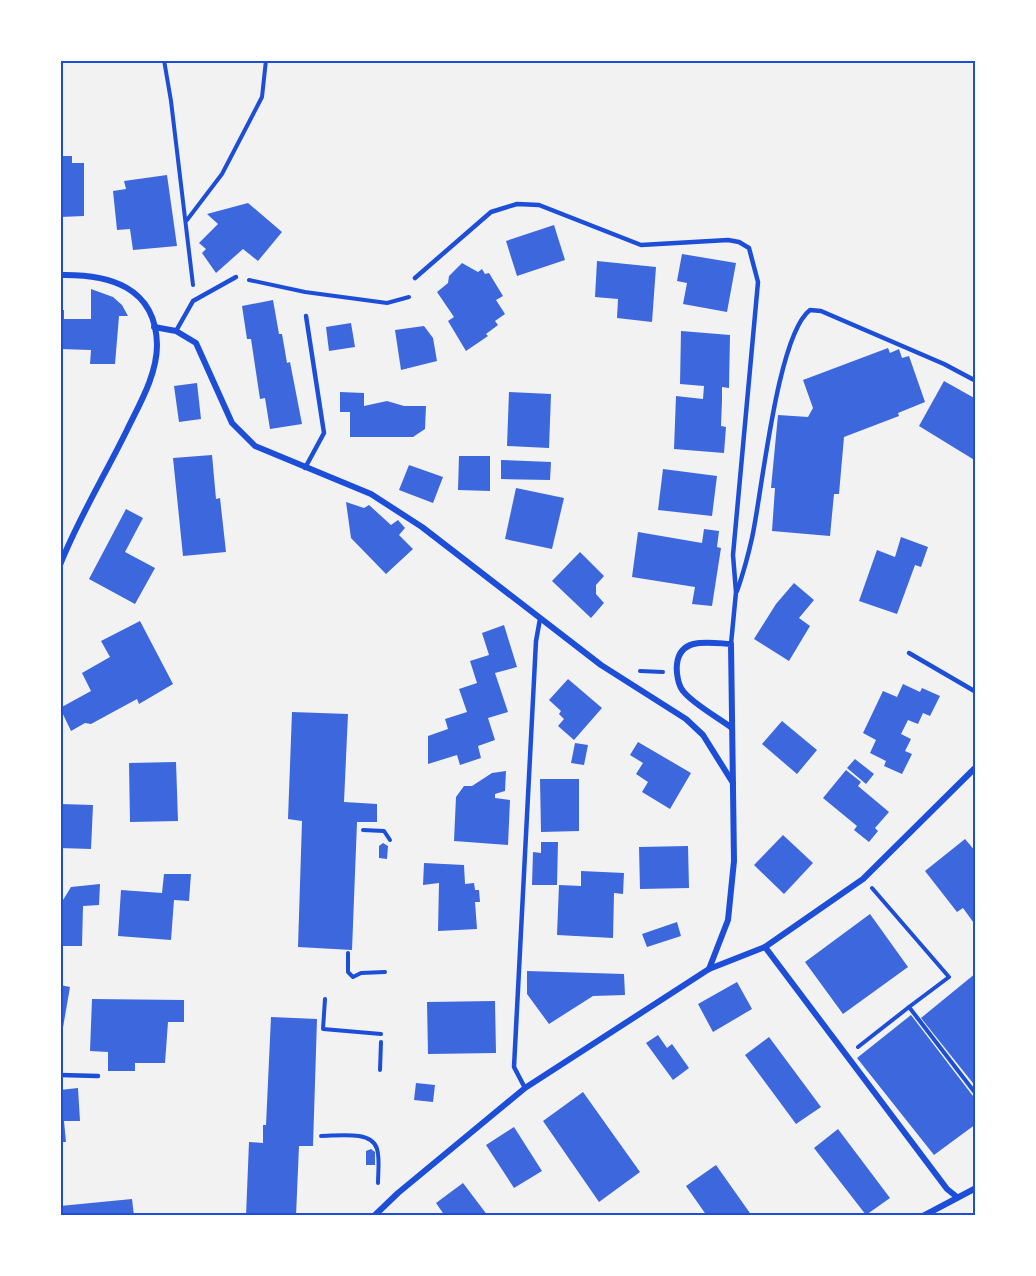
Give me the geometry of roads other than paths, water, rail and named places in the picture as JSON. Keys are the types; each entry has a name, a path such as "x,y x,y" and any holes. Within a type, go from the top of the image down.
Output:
{"street":[{"path":"60,275 103,276 119,282 149,312 154,327 155,360 142,400 60,565"},
{"path":"154,327 176,331 196,343 235,429 255,446 371,494 422,527 601,665 686,719 703,735 733,783"},
{"path":"709,969 729,920 734,861 731,644 699,642 685,647 677,658 676,672 682,691 732,728"},
{"path":"374,1216 398,1193 525,1088 709,969 765,947 863,879 976,767"},
{"path":"765,947 947,1189 957,1197"},
{"path":"923,1216 976,1188"}],"lane":[{"path":"416,279 490,212 517,204 539,205 641,245 728,240 739,242 749,248 758,282 734,555 736,592 731,644"},
{"path":"176,331 194,301 236,277"},
{"path":"736,592 753,537 772,412 794,337 805,314 810,310 821,311 944,364 976,381"},
{"path":"305,468 324,433 306,316"},
{"path":"525,1088 514,1067 536,641 540,619"},
{"path":"909,652 976,692"},
{"path":"60,1075 98,1076"}]}
